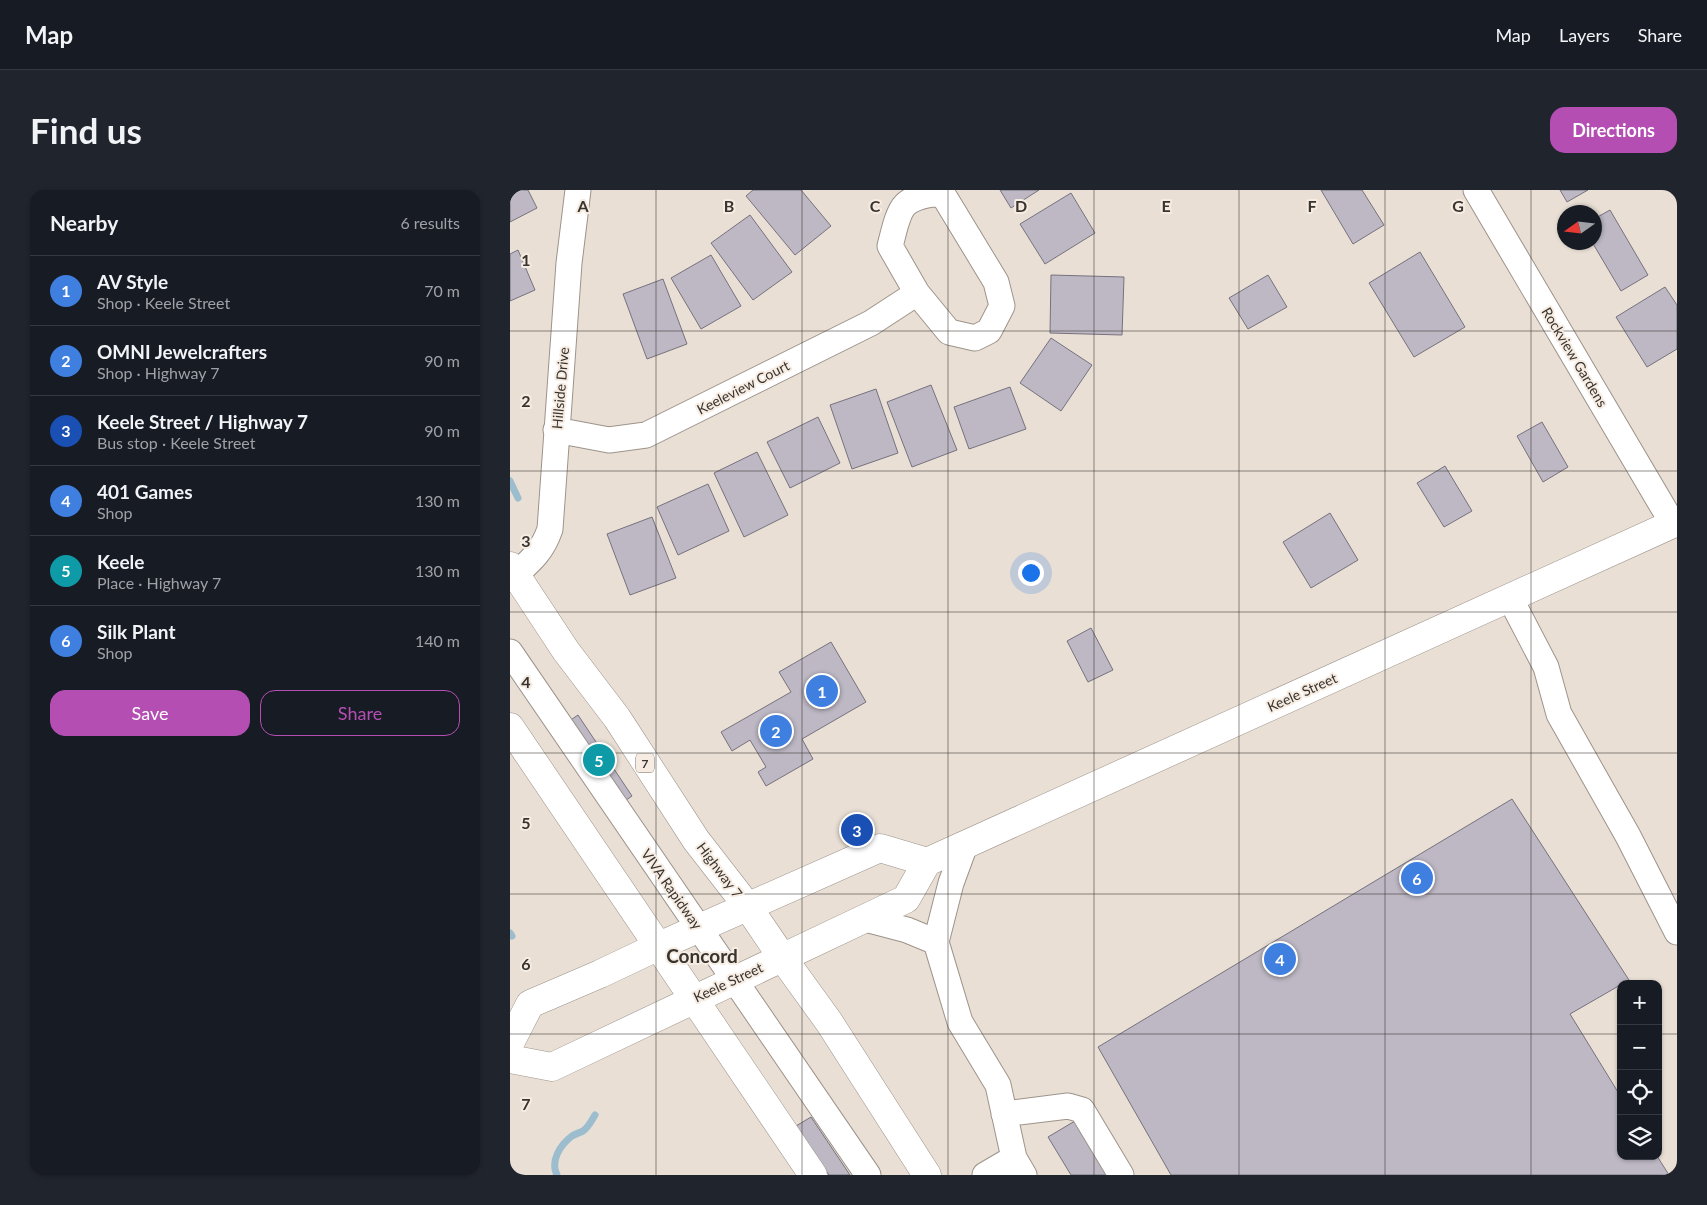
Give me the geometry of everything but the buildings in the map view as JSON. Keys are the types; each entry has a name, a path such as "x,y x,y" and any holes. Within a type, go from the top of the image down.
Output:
{"main road":[{"name":"Keele Street","path":"510,1059 552,1067 906,899 926,862 1675,523"},
{"name":"Highway 7","path":"513,570 566,650 616,718 696,840 748,907 829,1022 928,1175"},
{"path":"510,727 813,1175"},
{"path":"510,1043 530,1004 880,848 926,862"}],"street":[{"name":"Hillside Drive","path":"513,570 536,556 547,539 550,529 556,430 578,190"},
{"name":"Rockview Gardens","path":"1476,190 1675,523"},
{"path":"942,193 996,282 1002,306 989,331 975,338 949,332 917,293 890,246 905,205 924,194 942,193"},
{"name":"Keeleview Court","path":"556,430 609,440 646,435 871,323 917,293"},
{"path":"1510,598 1546,667 1559,714 1628,836 1677,932"},
{"name":"VIVA Rapidway","path":"510,652 868,1175"},
{"path":"965,845 951,883 936,942 960,1022 998,1085 1019,1166 985,1175"},
{"path":"865,919 907,930 936,942"},
{"path":"1004,1114 1068,1106 1082,1110 1121,1175"}],"waterway":[{"path":"510,481 518,498"},
{"path":"557,1175 555,1164 560,1149 572,1136 585,1130 595,1115"}],"place":[{"name":"AV Style","path":"822,691"},
{"name":"OMNI Jewelcrafters","path":"776,731"},
{"name":"Keele","path":"599,760"},
{"name":"Keele Street / Highway 7","path":"857,830"},
{"name":"Silk Plant","path":"1417,878"},
{"name":"401 Games","path":"1280,959"}],"district":[{"name":"Concord","path":"702,955"}]}
